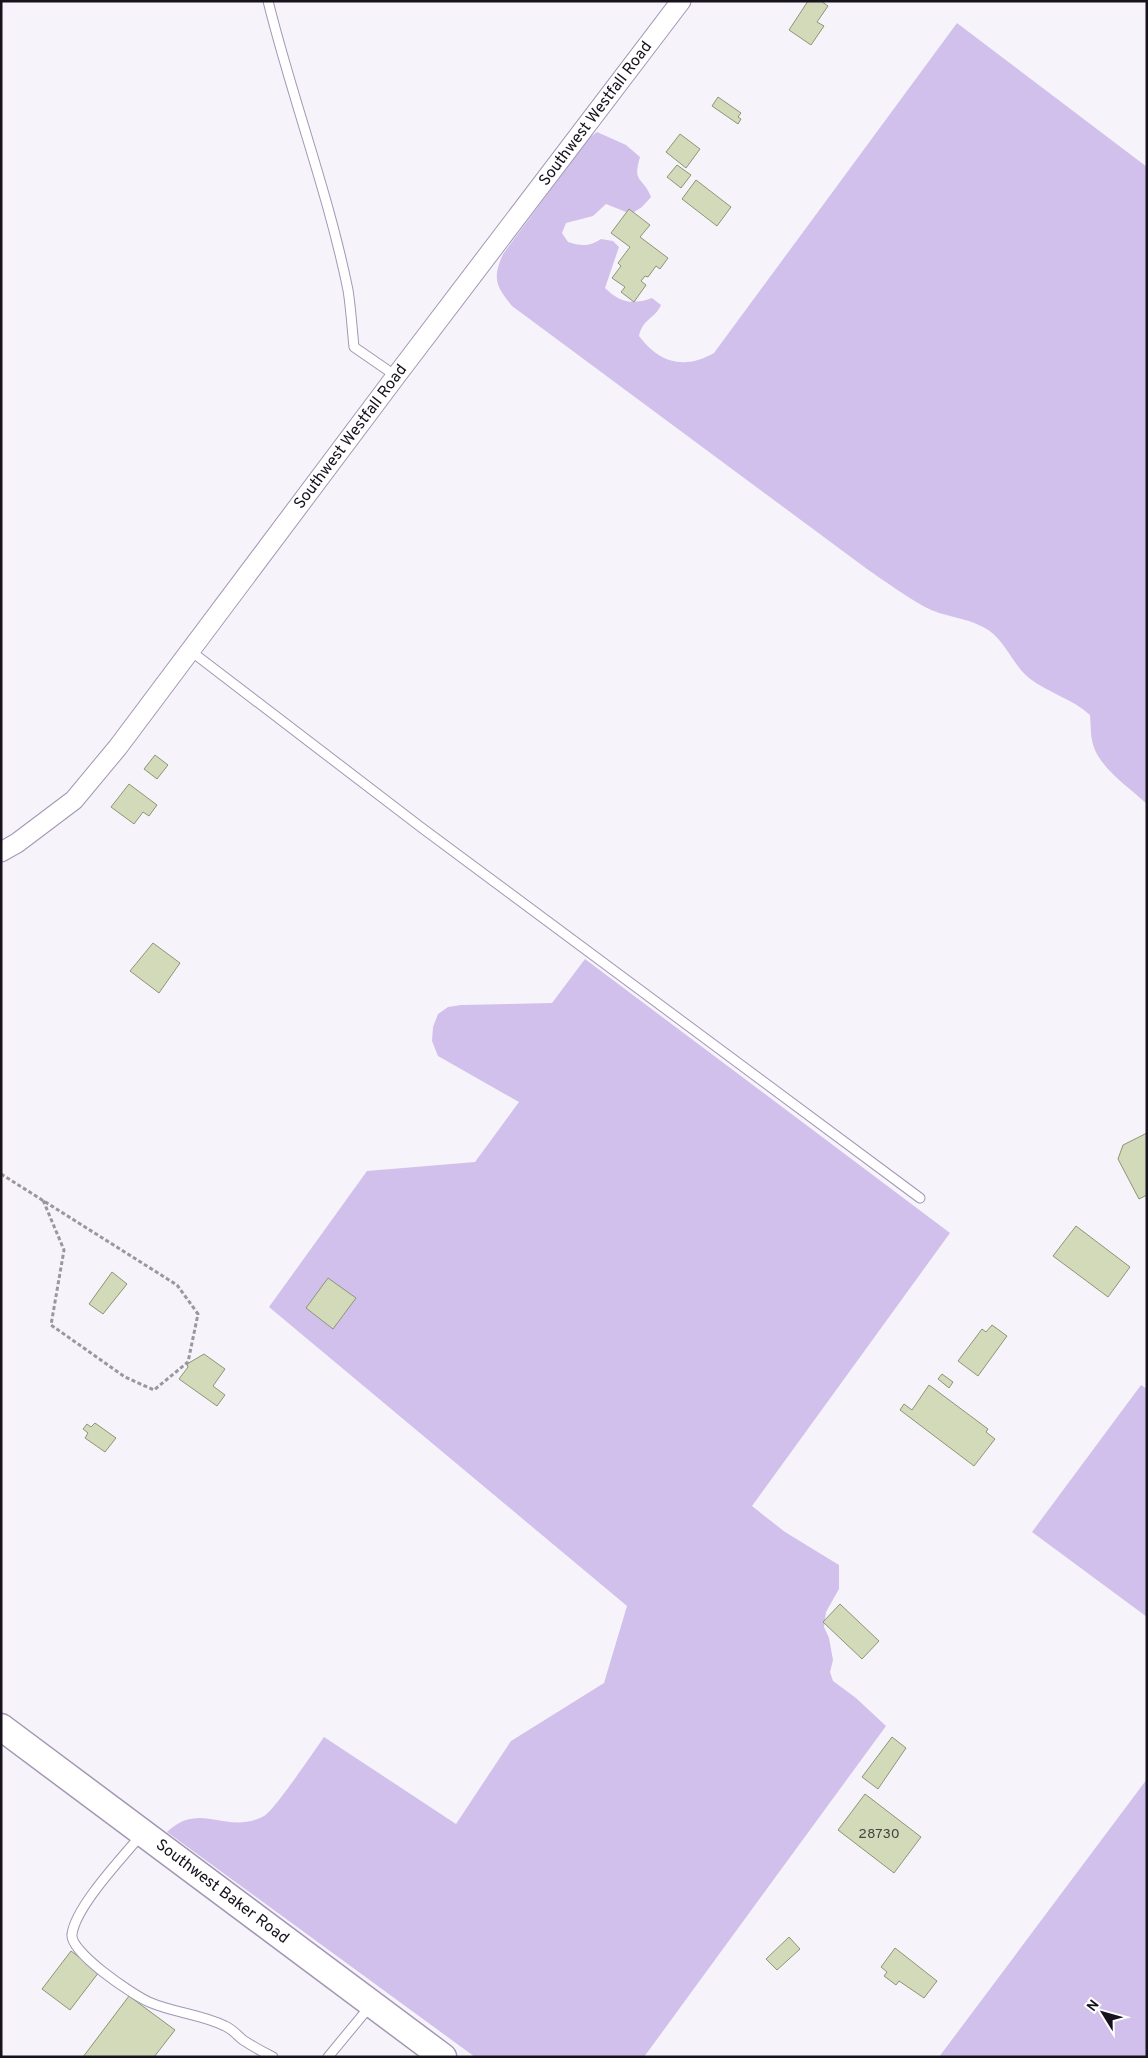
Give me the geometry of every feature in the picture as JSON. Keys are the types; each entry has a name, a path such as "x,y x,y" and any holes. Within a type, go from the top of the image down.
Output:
{"street":[{"name":"Southwest Westfall Road","path":"1,852 17,843 74,800 192,652 396,376 682,1"},
{"name":"Southwest Baker Road","path":"1,1727 443,2057"}],"lane":[{"path":"268,1 280,50 314,160 348,291 354,347 396,376"},
{"path":"192,652 438,840 920,1198"},
{"path":"142,1832 80,1913 71,1934 73,1944 85,1957 124,1987 150,2002 208,2018 228,2027 244,2040 273,2057"},
{"path":"328,2057 372,2004"}],"path":[{"path":"1,1174 177,1285 198,1314 188,1362 154,1390 125,1377 51,1325 64,1250 42,1200"}],"shaded area":[{"path":"957,23 1147,167 1147,804 1111,773 1099,758 1092,742 1090,715 1029,678 997,637 990,631 976,624 925,607 867,569 512,306 502,293 497,282 498,270 503,254 589,138 597,132 626,145 640,157 638,176 651,197 642,207 631,214 606,204 593,216 566,223 562,233 568,242 589,245 601,239 613,241 619,247 605,288 621,300 639,302 652,298 661,305 643,326 639,336 655,352 664,358 682,362 703,358 714,353"},
{"path":"585,959 950,1233 752,1506 785,1532 839,1565 839,1589 826,1612 824,1627 829,1638 833,1660 830,1672 833,1681 856,1698 886,1726 644,2057 475,2057 167,1832 179,1823 191,1819 203,1818 238,1822 250,1821 264,1816 285,1793 324,1737 456,1824 511,1741 604,1683 627,1606 269,1307 367,1171 475,1162 519,1102 438,1056 432,1041 433,1027 438,1014 448,1007 461,1005 552,1003"},
{"path":"1141,1385 1147,1389 1147,1617 1032,1532"},
{"path":"1147,1779 1147,2057 939,2057"}],"building":[{"path":"808,1 821,1 828,6 817,22 824,26 811,45 789,30"},
{"path":"718,97 741,113 738,117 741,119 738,124 712,106"},
{"path":"680,134 700,149 686,168 666,152"},
{"path":"677,165 691,175 681,188 667,177"},
{"path":"696,180 731,207 717,226 682,199"},
{"path":"629,209 650,225 640,237 668,258 660,269 656,266 648,277 645,276 641,281 646,285 634,302 621,292 625,287 612,278 621,266 618,263 630,247 611,233"},
{"path":"155,755 168,765 157,779 144,769"},
{"path":"129,784 157,805 149,816 143,812 134,824 111,807"},
{"path":"153,943 180,963 159,993 130,971"},
{"path":"1147,1133 1147,1195 1139,1199 1118,1159 1123,1145"},
{"path":"1076,1226 1130,1267 1108,1297 1053,1256"},
{"path":"112,1272 127,1284 103,1314 89,1304"},
{"path":"328,1278 356,1298 333,1329 306,1308"},
{"path":"992,1325 1007,1336 978,1376 958,1361 982,1329 986,1332"},
{"path":"204,1354 225,1369 213,1386 225,1395 217,1406 179,1379 188,1367 187,1364"},
{"path":"942,1374 953,1382 949,1388 938,1379"},
{"path":"929,1385 988,1429 986,1432 995,1439 974,1466 900,1410 904,1404 912,1410"},
{"path":"95,1423 116,1438 105,1452 85,1438 88,1433 83,1429 87,1424 91,1427"},
{"path":"840,1604 879,1641 862,1659 823,1622"},
{"path":"892,1737 906,1748 878,1789 862,1777"},
{"path":"865,1794 921,1837 894,1873 838,1830"},
{"path":"789,1937 800,1949 777,1970 766,1959"},
{"path":"895,1948 937,1981 924,1998 899,1981 896,1985 884,1976 887,1972 881,1967"},
{"path":"71,1951 99,1972 70,2010 42,1989"},
{"path":"129,1996 175,2030 154,2057 83,2057"}]}
